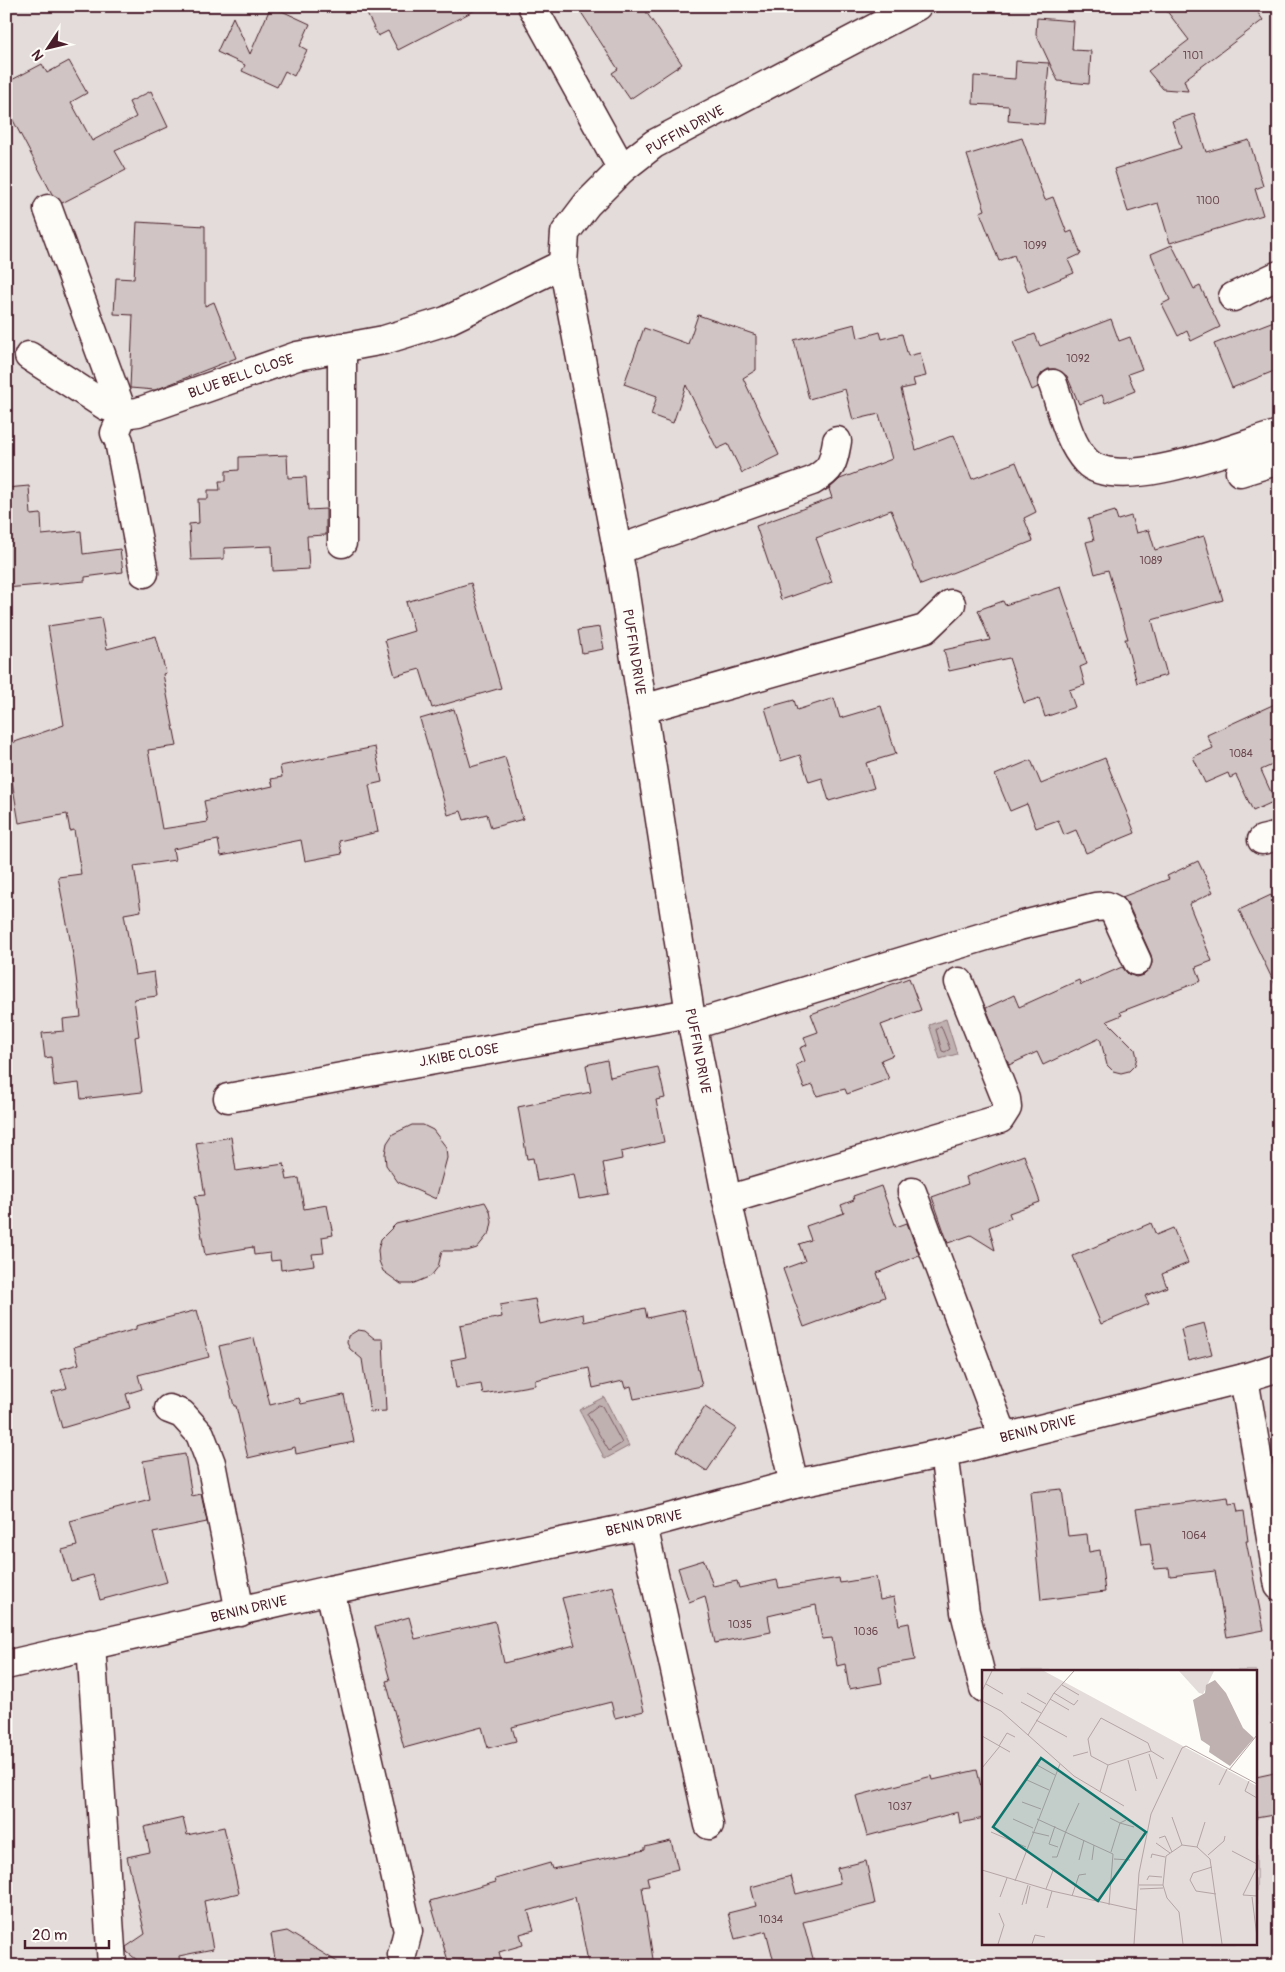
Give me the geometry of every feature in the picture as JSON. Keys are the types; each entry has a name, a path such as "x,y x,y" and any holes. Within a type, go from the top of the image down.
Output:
{"street":[{"path":"532,6 622,169"},
{"name":"PUFFIN DRIVE","path":"794,1484 728,1200 691,1019 617,550 562,264 565,233 587,204 622,169 654,144 917,6"},
{"path":"48,209 123,414 115,433 119,441 144,572"},
{"name":"BLUE BELL CLOSE","path":"123,414 138,412 297,356 384,340 446,321 562,264"},
{"path":"1233,298 1279,275"},
{"path":"342,348 342,543"},
{"path":"29,356 106,406 117,408 123,414"},
{"path":"1053,384 1073,440 1086,461 1101,472 1125,474 1164,469 1279,434"},
{"path":"617,550 812,481 825,474 833,464 837,441"},
{"path":"1240,472 1279,460"},
{"path":"643,709 924,629 951,604"},
{"name":"J.KIBE CLOSE","path":"228,1098 691,1019 1019,926 1095,907 1107,906 1113,909 1137,961"},
{"path":"728,1200 1000,1119 1008,1108 1006,1099 959,982"},
{"path":"912,1192 1004,1438"},
{"name":"BENIN DRIVE","path":"6,1665 330,1590 643,1525 794,1484 944,1453 1244,1378 1279,1367"},
{"path":"1244,1378 1279,1586"},
{"path":"169,1409 182,1414 200,1434 212,1463 240,1612"},
{"path":"944,1453 965,1612 982,1680"},
{"path":"643,1525 709,1825"},
{"path":"330,1590 408,1931 402,1954"},
{"path":"91,1644 112,1964"}],"shaded area":[{"path":"6,6 1279,6 1279,1966 6,1966"}],"water":[{"path":"946,1019 957,1054 940,1059 929,1025"},
{"path":"604,1397 629,1446 605,1459 579,1410"}],"building":[{"path":"271,6 310,24 300,46 307,50 294,76 285,71 277,87 242,71 245,65 217,52 233,17 250,54"},
{"path":"363,6 483,6 398,50 388,31 378,36"},
{"path":"577,6 642,6 682,64 630,99 612,73 618,69"},
{"path":"1163,6 1253,6 1263,20 1184,80 1188,91 1163,89 1148,71 1189,40"},
{"path":"1037,18 1074,21 1072,50 1091,51 1089,84 1058,81 1036,34"},
{"path":"69,61 87,93 71,102 92,141 136,117 129,102 151,91 168,127 115,151 126,170 62,203 52,194 6,107 6,83 42,64 47,73"},
{"path":"1016,61 1049,63 1044,124 1008,121 1009,106 973,104 974,76 1015,79"},
{"path":"1194,114 1206,152 1249,140 1263,186 1255,189 1263,215 1170,243 1158,203 1128,212 1114,169 1181,148 1172,121"},
{"path":"1022,138 1045,200 1053,197 1067,233 1072,231 1081,254 1068,260 1074,273 1028,292 1014,255 999,261 980,212 985,210 967,155"},
{"path":"137,222 205,226 205,306 214,302 236,358 155,390 130,388 133,315 114,314 116,278 134,279"},
{"path":"1172,245 1194,289 1200,286 1220,327 1191,341 1187,331 1178,336 1162,304 1170,300 1151,254"},
{"path":"698,315 756,335 756,370 743,378 779,455 742,473 728,444 717,449 686,385 673,423 651,415 657,396 624,384 644,328 688,344"},
{"path":"1111,319 1119,341 1130,337 1142,369 1128,374 1135,391 1105,403 1102,395 1079,404 1067,376 1056,369 1048,369 1042,373 1038,380 1038,387 1032,390 1013,342 1035,334 1040,346"},
{"path":"1279,319 1279,369 1232,388 1214,344"},
{"path":"855,324 858,338 880,332 882,339 902,334 908,356 920,353 926,376 913,379 915,386 901,389 916,450 954,435 972,479 1016,462 1036,512 1024,518 1033,541 921,585 891,510 816,538 832,582 781,600 756,526 832,498 829,489 840,479 892,459 879,414 853,420 845,389 809,399 794,340"},
{"path":"287,455 288,478 306,477 308,510 326,509 326,535 307,536 309,569 273,571 272,546 224,548 224,559 191,560 189,524 199,523 198,499 208,499 208,490 220,490 219,481 226,481 226,471 239,470 239,457"},
{"path":"29,486 31,515 41,514 42,535 81,531 83,554 120,549 123,572 85,577 85,581 6,588 6,488"},
{"path":"1115,511 1118,520 1131,516 1136,533 1149,530 1155,550 1204,536 1223,600 1152,620 1167,675 1137,683 1125,639 1128,639 1108,570 1095,574 1086,542 1094,540 1088,519"},
{"path":"471,583 501,688 432,708 420,669 395,676 385,640 414,631 406,602"},
{"path":"1061,587 1087,664 1080,667 1085,685 1069,690 1075,707 1045,717 1039,698 1024,703 1009,658 949,671 944,650 990,640 978,610 1003,601 1005,605"},
{"path":"101,618 107,649 156,636 166,673 163,674 177,746 148,750 162,829 208,822 204,801 273,786 271,779 282,777 280,766 375,747 382,782 369,785 378,832 339,841 342,854 305,861 301,840 221,856 218,840 173,849 175,860 134,866 141,911 124,914 135,975 154,972 157,996 134,999 139,1036 135,1037 142,1092 81,1099 79,1083 54,1086 51,1057 45,1058 42,1033 64,1031 63,1019 81,1017 74,960 58,877 81,874 74,830 70,831 67,814 19,823 6,745 64,725 48,626"},
{"path":"600,627 604,649 582,653 578,630"},
{"path":"834,698 840,718 881,706 896,754 866,763 874,788 829,801 822,778 809,782 800,755 781,761 765,708 794,700 797,710"},
{"path":"1279,702 1279,762 1261,770 1275,801 1253,811 1236,775 1230,778 1228,773 1205,783 1193,757 1213,748 1207,735"},
{"path":"454,709 471,767 505,757 523,819 491,828 487,814 464,820 461,811 448,815 420,719"},
{"path":"1105,758 1135,833 1086,853 1076,830 1064,835 1058,820 1036,828 1027,804 1010,811 995,775 1031,760 1041,784"},
{"path":"1198,861 1213,892 1189,904 1212,961 1196,967 1201,981 1120,1012 1122,1015 1107,1021 1135,1049 1137,1057 1135,1065 1129,1071 1121,1073 1113,1071 1107,1065 1100,1038 1043,1065 1037,1052 1009,1065 986,1008 1014,995 1019,1007 1079,980 1081,985 1122,967 1128,974 1136,977 1144,975 1152,963 1151,955 1127,902 1122,897 1169,879 1167,876"},
{"path":"1271,895 1279,913 1279,993 1239,910"},
{"path":"909,978 921,1010 881,1025 893,1055 881,1060 889,1079 847,1094 845,1089 817,1096 813,1085 804,1088 796,1065 805,1061 800,1048 807,1045 804,1037 818,1032 811,1014"},
{"path":"607,1060 610,1077 658,1067 665,1098 656,1100 664,1142 621,1152 622,1159 603,1163 609,1194 579,1199 574,1174 537,1181 533,1158 527,1159 518,1107 591,1092 586,1065"},
{"path":"412,1125 423,1125 433,1130 446,1147 447,1158 436,1199 398,1182 386,1165 387,1143 393,1134"},
{"path":"231,1137 236,1171 284,1164 287,1180 299,1178 304,1209 327,1205 333,1235 322,1237 324,1253 312,1254 314,1265 281,1270 280,1260 271,1261 270,1253 254,1255 253,1247 205,1255 195,1196 205,1195 196,1143"},
{"path":"1024,1155 1040,1202 1009,1213 1011,1218 989,1227 995,1250 971,1235 948,1243 932,1197 968,1184 966,1177"},
{"path":"881,1186 896,1227 907,1223 919,1255 877,1273 885,1297 804,1327 783,1269 805,1261 799,1244 811,1240 806,1226 844,1213 841,1205 854,1200 853,1196"},
{"path":"485,1202 490,1211 492,1222 490,1232 477,1248 467,1251 442,1251 438,1267 431,1276 412,1284 401,1284 383,1271 379,1261 378,1250 381,1239 396,1224"},
{"path":"1151,1223 1156,1235 1173,1228 1188,1263 1162,1274 1167,1287 1145,1296 1149,1304 1101,1324 1073,1256"},
{"path":"535,1299 540,1324 583,1314 584,1322 645,1308 647,1318 684,1310 702,1386 634,1399 631,1386 625,1388 623,1381 593,1388 589,1368 535,1380 535,1385 483,1394 481,1384 456,1388 451,1360 466,1357 460,1325 502,1317 500,1305"},
{"path":"197,1310 209,1357 138,1375 142,1389 126,1394 130,1408 62,1428 52,1392 67,1388 61,1369 79,1364 74,1347 136,1329 136,1326"},
{"path":"1204,1323 1212,1354 1188,1360 1181,1329"},
{"path":"358,1330 365,1331 375,1339 383,1339 386,1411 370,1412 362,1359 350,1349 347,1343 348,1336"},
{"path":"254,1338 270,1405 299,1398 301,1404 344,1395 354,1442 296,1454 295,1447 248,1458 219,1346"},
{"path":"705,1407 736,1428 707,1471 676,1451"},
{"path":"185,1454 192,1496 201,1494 207,1522 153,1533 167,1582 100,1600 93,1575 71,1581 62,1550 77,1546 70,1521 150,1500 143,1461"},
{"path":"1062,1489 1068,1536 1087,1534 1089,1552 1100,1550 1105,1592 1041,1600 1030,1492"},
{"path":"1228,1497 1229,1504 1236,1503 1238,1512 1244,1511 1248,1541 1246,1541 1264,1630 1227,1637 1215,1571 1170,1576 1169,1568 1154,1569 1150,1543 1142,1544 1136,1509"},
{"path":"704,1560 713,1586 737,1581 739,1588 777,1580 779,1588 839,1578 840,1583 876,1577 880,1600 894,1597 899,1625 909,1623 915,1660 879,1666 882,1683 849,1689 845,1664 837,1666 832,1638 822,1639 816,1605 768,1616 771,1632 715,1643 705,1596 689,1602 678,1568"},
{"path":"613,1586 644,1711 615,1718 611,1702 512,1727 516,1741 488,1748 482,1727 404,1748 386,1681 390,1680 375,1627 409,1617 415,1639 495,1621 504,1663 575,1645 562,1598"},
{"path":"977,1770 982,1791 982,1818 960,1823 958,1812 867,1836 856,1796 932,1776 933,1780"},
{"path":"1279,1772 1279,1814 1258,1818 1258,1777"},
{"path":"183,1818 187,1835 224,1827 239,1893 204,1901 213,1949 179,1956 180,1966 137,1966 137,1960 127,1952 126,1947 145,1934 127,1857 150,1852 144,1827"},
{"path":"671,1841 678,1869 647,1877 649,1886 642,1887 654,1966 589,1966 575,1897 528,1911 534,1930 520,1934 523,1945 499,1952 501,1961 483,1966 468,1966 466,1959 449,1964 430,1901 496,1882 495,1879 550,1863 552,1869 645,1850 645,1847"},
{"path":"866,1861 875,1904 803,1922 814,1962 798,1966 775,1966 766,1931 735,1939 728,1913 756,1906 751,1887 791,1876 796,1894 840,1883 837,1868"},
{"path":"287,1931 344,1966 276,1966 271,1934"}]}
